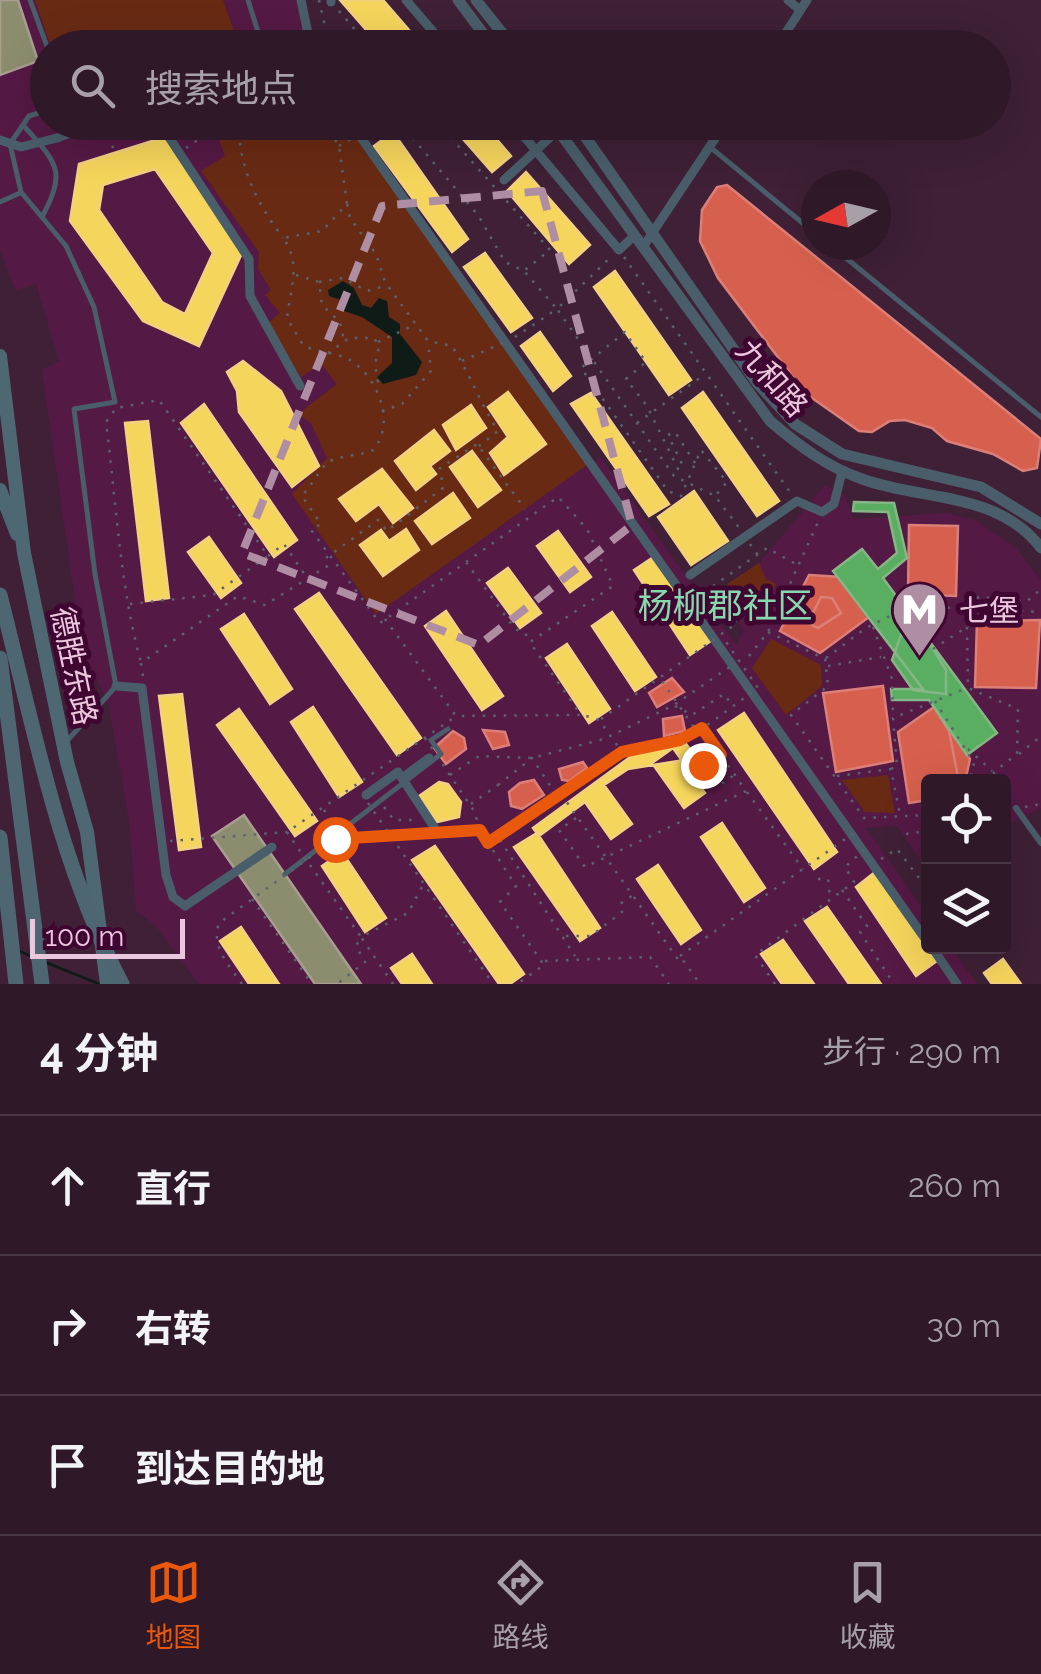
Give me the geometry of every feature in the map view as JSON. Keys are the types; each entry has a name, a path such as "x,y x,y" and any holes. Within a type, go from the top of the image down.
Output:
{"highway":[{"path":"0,595 41,766 74,880 112,983"},
{"path":"0,658 42,984"},
{"path":"0,837 18,984"}],"main road":[{"name":"德胜东路","path":"0,356 24,554 63,745 86,832 112,983"},
{"path":"0,490 24,554"}],"street":[{"path":"302,0 307,30"},
{"path":"406,0 432,30"},
{"path":"458,0 480,30"},
{"path":"476,0 500,30"},
{"path":"788,0 800,10"},
{"path":"787,30 808,0"},
{"path":"3,142 21,146 51,140"},
{"path":"171,140 249,259 250,296 300,386"},
{"path":"361,140 719,636 753,692 856,832 864,850 921,932"},
{"path":"527,140 620,250 635,236"},
{"path":"504,180 542,140"},
{"name":"九和路","path":"565,140 770,421 804,450 842,472 890,488 974,503 1024,530 1041,547"},
{"name":"九和路","path":"588,140 757,383 819,442 842,454 981,487 1040,520"},
{"path":"643,248 714,140"},
{"path":"690,574 797,501 822,512 834,504 842,472"},
{"path":"1024,530 1040,520"},
{"path":"116,686 142,688 166,875 173,897 185,906 200,900 272,847"},
{"path":"402,778 429,758"},
{"path":"366,795 398,772 434,827"},
{"path":"1016,808 1041,843"},
{"path":"936,954 957,984"},
{"path":"0,976 18,984"}],"lane":[{"path":"30,0 41,30"},
{"path":"248,0 257,30"},
{"path":"30,116 3,142 21,192 66,246 94,307 115,402 74,409 100,609 116,686 63,745"},
{"path":"23,124 30,133"},
{"path":"36,140 57,166 57,188 42,217"},
{"path":"710,147 801,222"},
{"path":"0,202 21,192"},
{"path":"848,260 1041,417"},
{"path":"284,874 441,754 431,740 448,729"},
{"path":"498,836 516,823"}],"path":[{"path":"319,0 326,30"},
{"path":"331,1 354,30"},
{"path":"109,140 114,153"},
{"path":"176,154 198,140"},
{"path":"238,140 250,186 291,250 294,275 289,326 303,344 358,365 374,386 382,412 383,430 376,448 329,460 313,476 302,496 320,524 310,530 380,623 558,497 587,530 613,586 530,642"},
{"path":"328,556 378,520 386,531 443,488 440,468 498,431 452,346 439,347 428,341 388,285 376,254 350,218 335,140"},
{"path":"339,146 350,140"},
{"path":"414,140 478,215 505,262 524,271 557,309 674,476 715,496 758,555"},
{"path":"453,140 550,250 524,271"},
{"path":"283,238 322,231 347,204"},
{"path":"462,361 508,341 557,309 620,250 704,375 797,501"},
{"path":"294,275 319,282 343,278 367,291 388,285"},
{"path":"319,282 322,306 340,322 344,340"},
{"path":"377,343 416,324"},
{"path":"695,463 675,432 668,435 683,466 678,470 650,414 626,379 646,362 625,332 580,368 668,491 681,496 701,450 727,482 715,496"},
{"path":"328,354 344,340 368,336 377,343"},
{"path":"382,412 402,404 431,371 428,341"},
{"path":"374,386 378,382 377,343"},
{"path":"636,424 704,375"},
{"path":"144,682 106,422 116,408 159,400 268,556"},
{"path":"479,446 526,508"},
{"path":"749,656 768,632 822,512"},
{"path":"130,604 213,594 284,544 307,578"},
{"path":"599,720 737,622 713,586 768,548 794,563"},
{"path":"141,663 238,596 265,604 334,562"},
{"path":"466,562 515,629 526,633 582,714"},
{"path":"934,649 976,621 978,598 1027,601 1041,589"},
{"path":"825,659 872,625 910,606 1041,612"},
{"path":"385,619 456,716"},
{"path":"834,776 896,766 892,679 872,625"},
{"path":"967,628 968,688"},
{"path":"768,632 825,659"},
{"path":"488,843 622,752 700,730 758,688 719,636"},
{"path":"826,666 881,658"},
{"path":"825,659 828,686 791,715 864,818 921,816"},
{"path":"450,775 479,756 532,758 604,739 674,706 734,664"},
{"path":"661,679 803,869"},
{"path":"893,718 968,688 1018,709 1017,754"},
{"path":"674,706 692,715 724,694 732,706"},
{"path":"935,701 974,764 971,774"},
{"path":"165,835 175,843 287,832 456,716 582,714 599,720 622,752"},
{"path":"964,745 994,772 1041,736"},
{"path":"424,737 470,805 480,830 516,886 500,902 544,961"},
{"path":"721,755 703,765 704,776 717,787 735,774"},
{"path":"532,758 677,958 856,832"},
{"path":"470,805 532,758"},
{"path":"891,769 900,817"},
{"path":"355,785 493,984"},
{"path":"576,818 560,830 585,867 746,790"},
{"path":"374,812 384,807 394,820 412,823 427,816"},
{"path":"322,808 342,838"},
{"path":"242,984 215,936 219,923 307,860 342,838 480,830"},
{"path":"287,832 393,984"},
{"path":"906,834 921,832"},
{"path":"498,836 576,956"},
{"path":"879,860 897,849 921,878"},
{"path":"776,984 755,955 854,882 845,867 864,850"},
{"path":"818,879 828,879 830,897"},
{"path":"337,984 365,962 356,946 360,936 408,913 424,883"},
{"path":"842,890 867,926 860,932 894,984"},
{"path":"566,936 591,936 622,912 620,904 632,895"},
{"path":"252,899 312,984"},
{"path":"517,984 544,961 576,956 650,956 668,984"},
{"path":"680,956 700,984"}],"highlighted area":[{"path":"542,191 632,525 479,645 242,553 382,206"}],"shaded area":[{"path":"0,0 303,0 313,30 30,30 30,140 366,140 383,175 588,465 600,457 736,645 743,632 727,584 759,563 825,485 844,495 854,519 946,513 975,520 1015,547 1041,580 1041,808 1011,823 1011,774 921,774 921,861 897,826 866,828 921,906 921,954 956,954 977,984 199,984 156,926 136,911 129,821 109,706 88,660 76,607 42,370 59,361 36,284 15,290 0,249"},
{"path":"35,0 223,0 234,30 45,30"},
{"path":"219,140 366,140 383,175 587,465 376,614 292,494 327,458 311,423 298,414 337,384 321,364 301,377 268,323 280,313 265,295 271,290 258,269 259,252 201,171 225,156"},
{"path":"343,281 354,288 362,305 371,308 379,298 387,301 389,317 400,324 400,334 422,362 416,375 383,384 377,377 392,363 392,337 362,317 344,311 341,300 329,296 328,290"},
{"path":"759,563 766,579 776,584 761,620 745,611 727,584"},
{"path":"771,639 821,665 822,686 786,715 752,668"},
{"path":"888,775 895,813 865,812 842,780"}],"building: 住宅":[{"path":"340,0 383,0 409,30 366,30"},
{"path":"155,140 167,140 243,251 199,346 143,321 70,221 79,164","holes":["155,169 213,253 185,314 162,302 99,210 103,185"]},
{"path":"382,140 399,140 468,239 452,252 374,146"},
{"path":"464,140 497,140 511,156 492,172"},
{"path":"526,172 590,245 569,264 507,191"},
{"path":"485,253 532,318 511,332 464,267"},
{"path":"615,271 691,380 669,395 594,287"},
{"path":"540,332 571,376 553,391 521,346"},
{"path":"243,361 281,391 319,466 292,487 239,412 237,391 227,372"},
{"path":"508,392 546,444 504,475 490,453 508,437 488,407"},
{"path":"703,392 779,501 757,516 682,408"},
{"path":"591,393 669,504 649,516 571,404"},
{"path":"204,404 297,540 274,557 181,423"},
{"path":"471,405 486,428 456,450 443,425"},
{"path":"148,421 169,598 146,601 125,423"},
{"path":"434,430 450,451 430,466 436,474 416,490 395,461"},
{"path":"472,451 501,490 478,507 450,467"},
{"path":"382,469 413,508 393,523 379,504 356,521 339,499"},
{"path":"694,491 728,541 691,565 658,517"},
{"path":"453,493 470,518 432,544 415,521"},
{"path":"406,529 419,550 383,576 360,545 381,530 389,541"},
{"path":"558,531 591,577 570,592 537,546"},
{"path":"209,537 241,583 221,598 188,552"},
{"path":"655,556 711,641 690,655 634,570"},
{"path":"508,568 541,613 520,628 487,583"},
{"path":"319,593 421,738 397,755 295,609"},
{"path":"446,611 503,696 482,710 425,626"},
{"path":"612,612 656,677 635,691 592,626"},
{"path":"244,614 292,689 270,704 221,629"},
{"path":"567,644 610,709 589,723 546,658"},
{"path":"182,694 201,847 179,850 159,696"},
{"path":"313,707 362,782 339,797 291,722"},
{"path":"239,709 317,821 295,836 217,725"},
{"path":"744,713 837,852 814,869 718,730"},
{"path":"686,744 697,758 628,769 604,785 632,824 611,839 585,802 539,836 533,828 633,755"},
{"path":"673,748 705,793 684,808 652,763"},
{"path":"439,782 448,784 461,802 459,817 437,822 419,796"},
{"path":"722,823 765,888 744,902 701,837"},
{"path":"537,833 600,928 580,941 514,847"},
{"path":"435,846 524,974 510,984 499,984 412,860"},
{"path":"342,852 386,918 365,932 322,866"},
{"path":"658,865 701,930 681,944 637,879"},
{"path":"875,872 921,938 921,954 932,954 937,961 916,976 856,887"},
{"path":"290,890 334,955 313,969 270,903"},
{"path":"827,907 881,984 849,984 805,921"},
{"path":"241,927 279,984 249,984 220,941"},
{"path":"783,940 814,984 782,984 761,954"},
{"path":"412,954 432,984 402,984 391,968"},
{"path":"1003,959 1021,984 992,984 984,973"}],"building: 商业":[{"path":"727,185 801,245 801,260 820,260 1041,439 1037,468 1023,471 993,454 947,441 932,428 905,420 890,421 872,432 859,431 805,393 718,278 700,241 702,210 717,187"},
{"path":"909,525 958,526 956,596 908,594"},
{"path":"809,575 842,577 869,617 820,653 780,631"},
{"path":"821,597 832,598 841,613 818,628 808,623"},
{"path":"1040,620 1036,688 975,687 977,621"},
{"path":"672,678 684,692 657,707 649,693"},
{"path":"883,686 893,761 836,772 823,693"},
{"path":"934,707 949,731 957,774 921,774 921,801 909,803 898,732"},
{"path":"934,707 970,759 967,774 921,774 921,801 909,803 898,732"},
{"path":"682,716 685,731 664,736 663,719"},
{"path":"483,730 505,732 509,745 493,749"},
{"path":"453,731 464,738 466,749 446,764 434,748"},
{"path":"583,762 587,768 569,781 562,780 559,769"},
{"path":"534,780 544,795 522,809 511,806 509,792 520,783"}],"building: 公共":[{"name":"七堡","path":"854,502 894,503 907,558 883,578 997,733 967,755 929,700 892,700 891,689 923,689 833,571 862,549 878,569 897,553 888,512 853,511"},
{"path":"901,635 928,642 946,670 946,694 913,690 892,660"}],"building: 工业":[{"path":"0,0 18,0 30,37 30,64 0,75"},
{"path":"244,815 361,984 315,984 212,836"}],"waterway":[{"path":"17,950 33,957"},
{"path":"45,962 99,984"}],"place":[{"name":"七堡","path":"920,659"}],"district":[{"name":"杨柳郡社区","path":"725,605"}],"route":[{"path":"335,839 480,830 488,843 622,752 680,740 702,728 721,755 703,765"}]}
